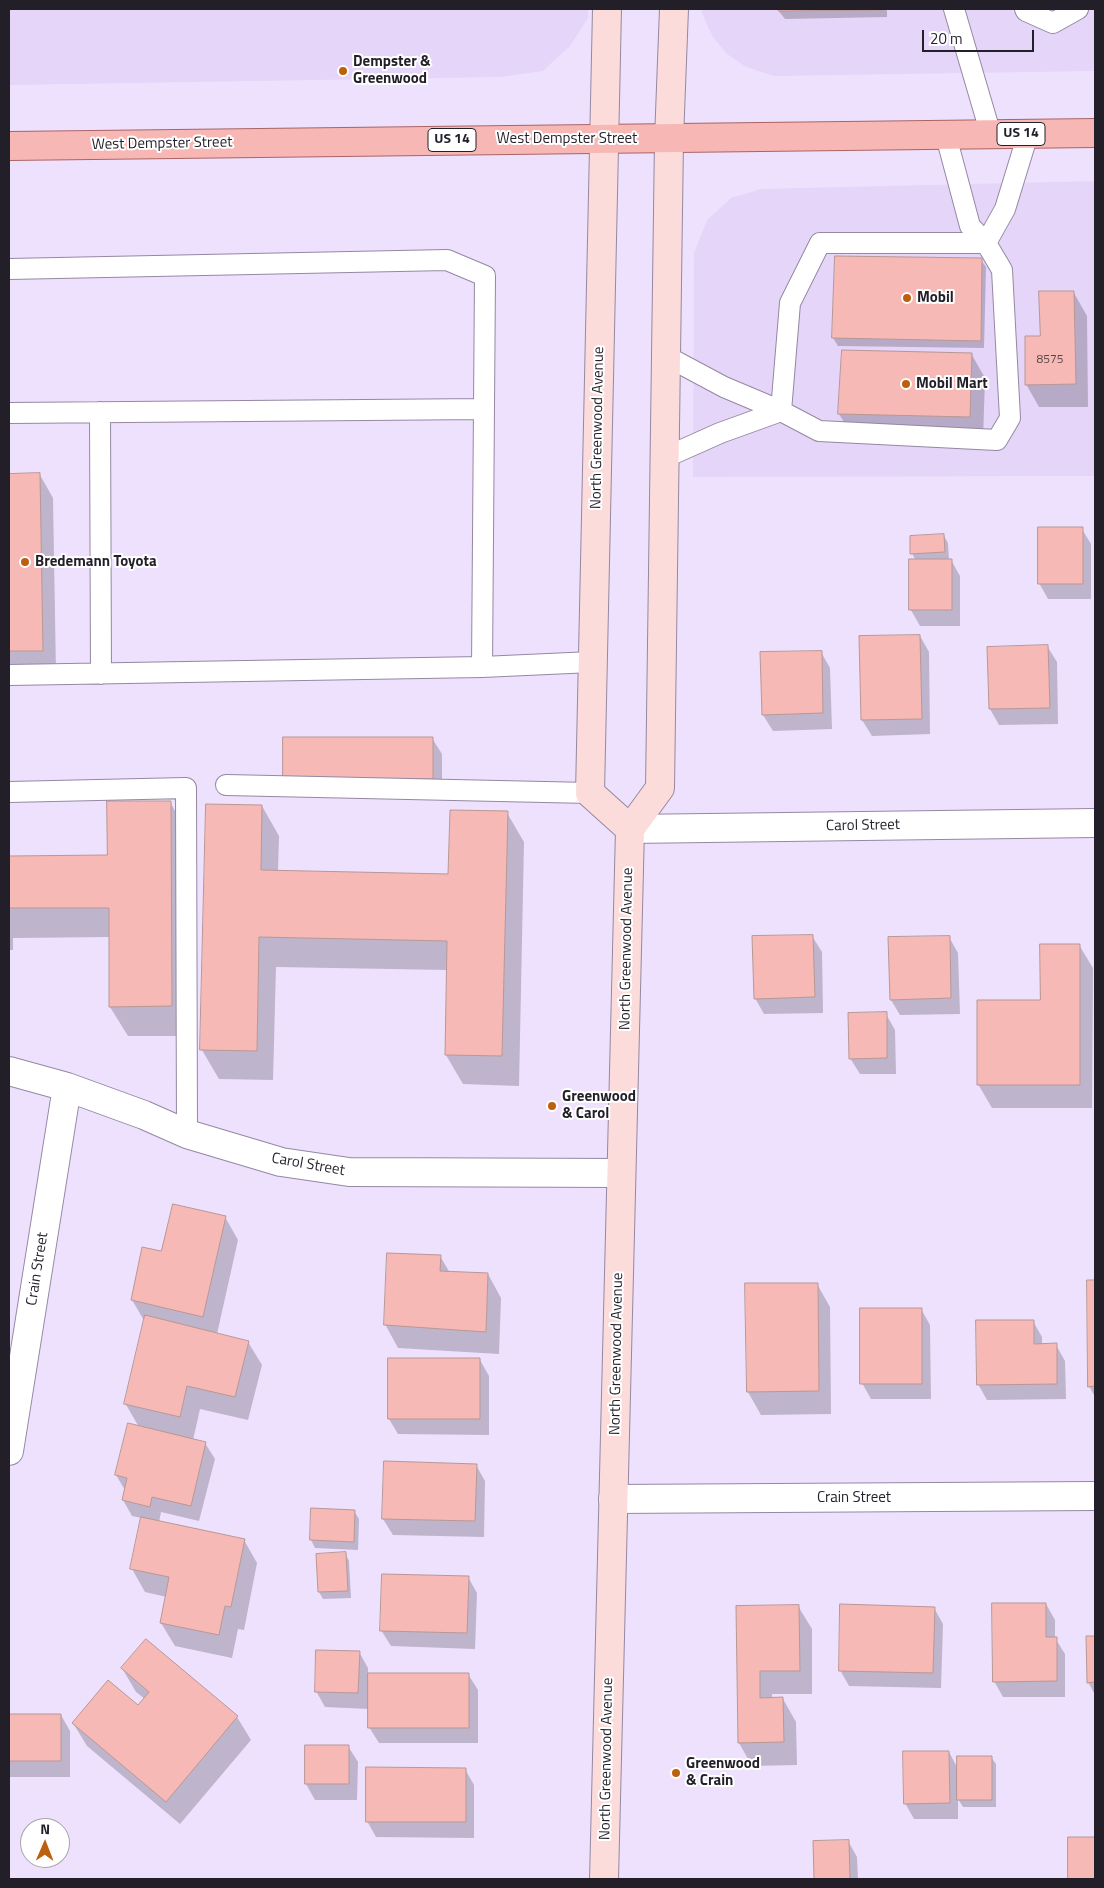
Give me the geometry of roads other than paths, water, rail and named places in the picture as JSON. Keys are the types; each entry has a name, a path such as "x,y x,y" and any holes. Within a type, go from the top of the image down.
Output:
{"main road":[{"name":"North Greenwood Avenue","path":"590,793 607,9"},
{"path":"590,793 630,829 660,788 669,139 674,9"},
{"name":"West Dempster Street","path":"9,146 1095,133"},
{"name":"North Greenwood Avenue","path":"604,1879 630,829"}],"street":[{"name":"Carol Street","path":"630,829 1095,823"},
{"name":"Carol Street","path":"9,1071 67,1086 187,1134 281,1162 349,1172 621,1173"},
{"name":"Crain Street","path":"9,1450 67,1086"},
{"name":"Crain Street","path":"613,1499 1095,1496"}],"lane":[{"path":"954,9 991,135"},
{"path":"1025,9 1053,23 1078,9"},
{"path":"1087,9 1095,12"},
{"path":"986,243 1005,209 1028,134"},
{"path":"666,356 724,387 781,411 819,431 998,440 1010,418 1002,270 986,243 970,226 946,136"},
{"path":"781,411 790,303 820,243 986,243"},
{"path":"9,269 447,260 485,276 482,667"},
{"path":"9,413 484,409"},
{"path":"664,458 720,433 781,411"},
{"path":"100,412 101,674"},
{"path":"9,675 482,667 592,662"},
{"path":"226,785 590,793"},
{"path":"9,792 186,788 187,1134"}],"place":[{"name":"Dempster & Greenwood","path":"343,71"},
{"name":"Mobil","path":"907,298"},
{"name":"Mobil Mart","path":"906,384"},
{"name":"Bredemann Toyota","path":"25,562"},
{"name":"Greenwood & Carol","path":"552,1106"},
{"name":"Greenwood & Crain","path":"676,1773"}]}
